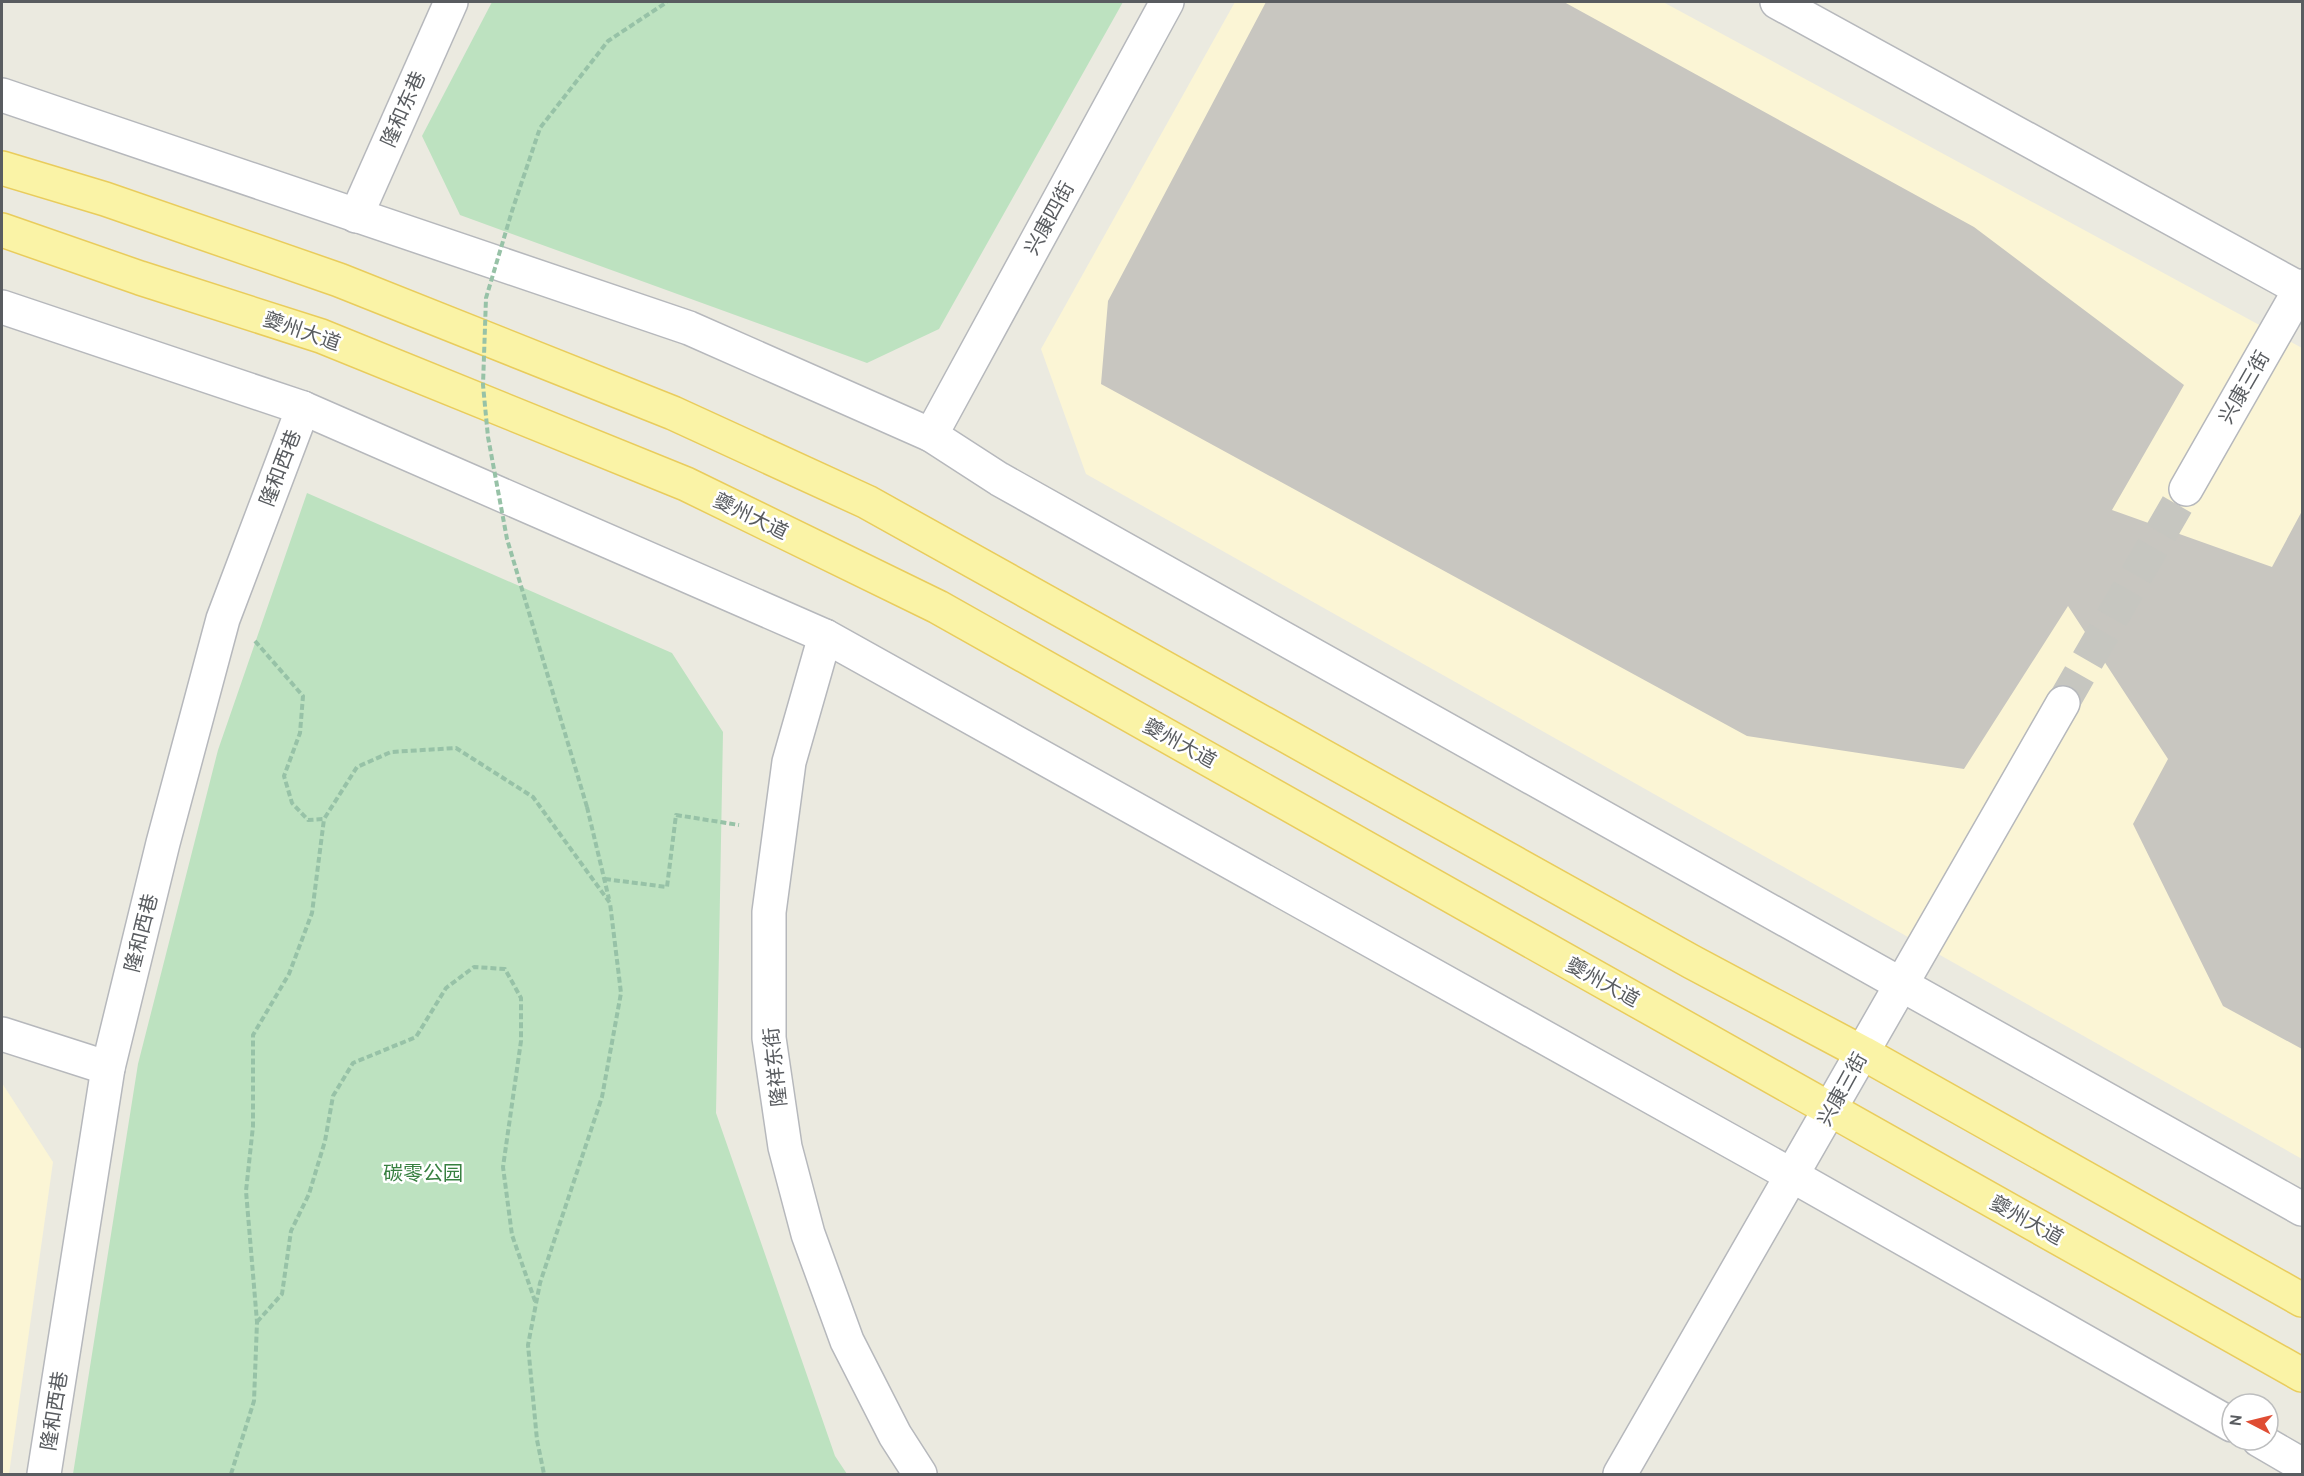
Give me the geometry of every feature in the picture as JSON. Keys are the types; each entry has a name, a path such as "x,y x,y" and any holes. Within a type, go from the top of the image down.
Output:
{"main road":[{"path":"2,168 105,199 339,280 673,413 857,497 1692,962 1863,1053 2302,1300"},
{"name":"夔州大道","path":"2,230 140,278 321,336 686,484 938,607 2302,1375"}],"street":[{"name":"隆和东巷","path":"356,216 451,2"},
{"name":"兴康四街","path":"931,435 1167,2"},
{"path":"1777,2 2302,288"},
{"path":"2,95 689,328 931,435 999,479 2302,1209"},
{"name":"兴康三街","path":"2186,489 2302,288"},
{"path":"2,307 303,408 825,636 1793,1176 2220,1418"},
{"name":"隆和西巷","path":"44,1474 108,1068 163,843 223,619 303,408"},
{"name":"隆祥东街","path":"825,636 789,762 769,912 769,1038 784,1147 808,1234 847,1341 894,1435 920,1474"},
{"name":"兴康三街","path":"1620,1474 2063,703"},
{"path":"2,1034 108,1068"},
{"path":"2280,1452 2302,1464"}],"path":[{"path":"544,1474 537,1440 528,1345 540,1283 602,1097 621,993 610,903 587,807 507,540 488,436 483,385 486,298 540,129 608,41 667,2"},
{"path":"249,633 303,696 300,733 284,776 292,803 308,820 324,819"},
{"path":"231,1474 254,1401 257,1322 246,1191 253,1126 253,1035 289,974 312,913 324,819 357,767 391,752 456,748 533,797 610,903"},
{"path":"605,879 667,887 676,815 739,825"},
{"path":"257,1322 282,1294 291,1231 309,1194 325,1141 333,1096 353,1063 416,1037 446,988 474,967 505,969 521,998 521,1041 503,1167 512,1235 536,1305"}],"shaded area":[{"path":"1235,2 1663,2 2302,348 2302,1159 1086,474 1041,349"},
{"path":"2,1083 53,1162 9,1474 2,1474"}],"green space":[{"path":"492,2 1123,2 939,329 867,363 460,215 422,136"},
{"name":"碳零公园","path":"307,493 672,653 723,732 716,1113 835,1456 847,1474 73,1474 138,1064 218,750"}],"building":[{"path":"1266,2 1564,2 1974,227 2184,385 2112,510 2272,567 2302,511 2302,1049 2223,1006 2133,824 2168,759 2068,606 1964,769 1747,736 1101,384 1108,301"}],"tunnel":[{"path":"2063,703 2186,489"}]}
